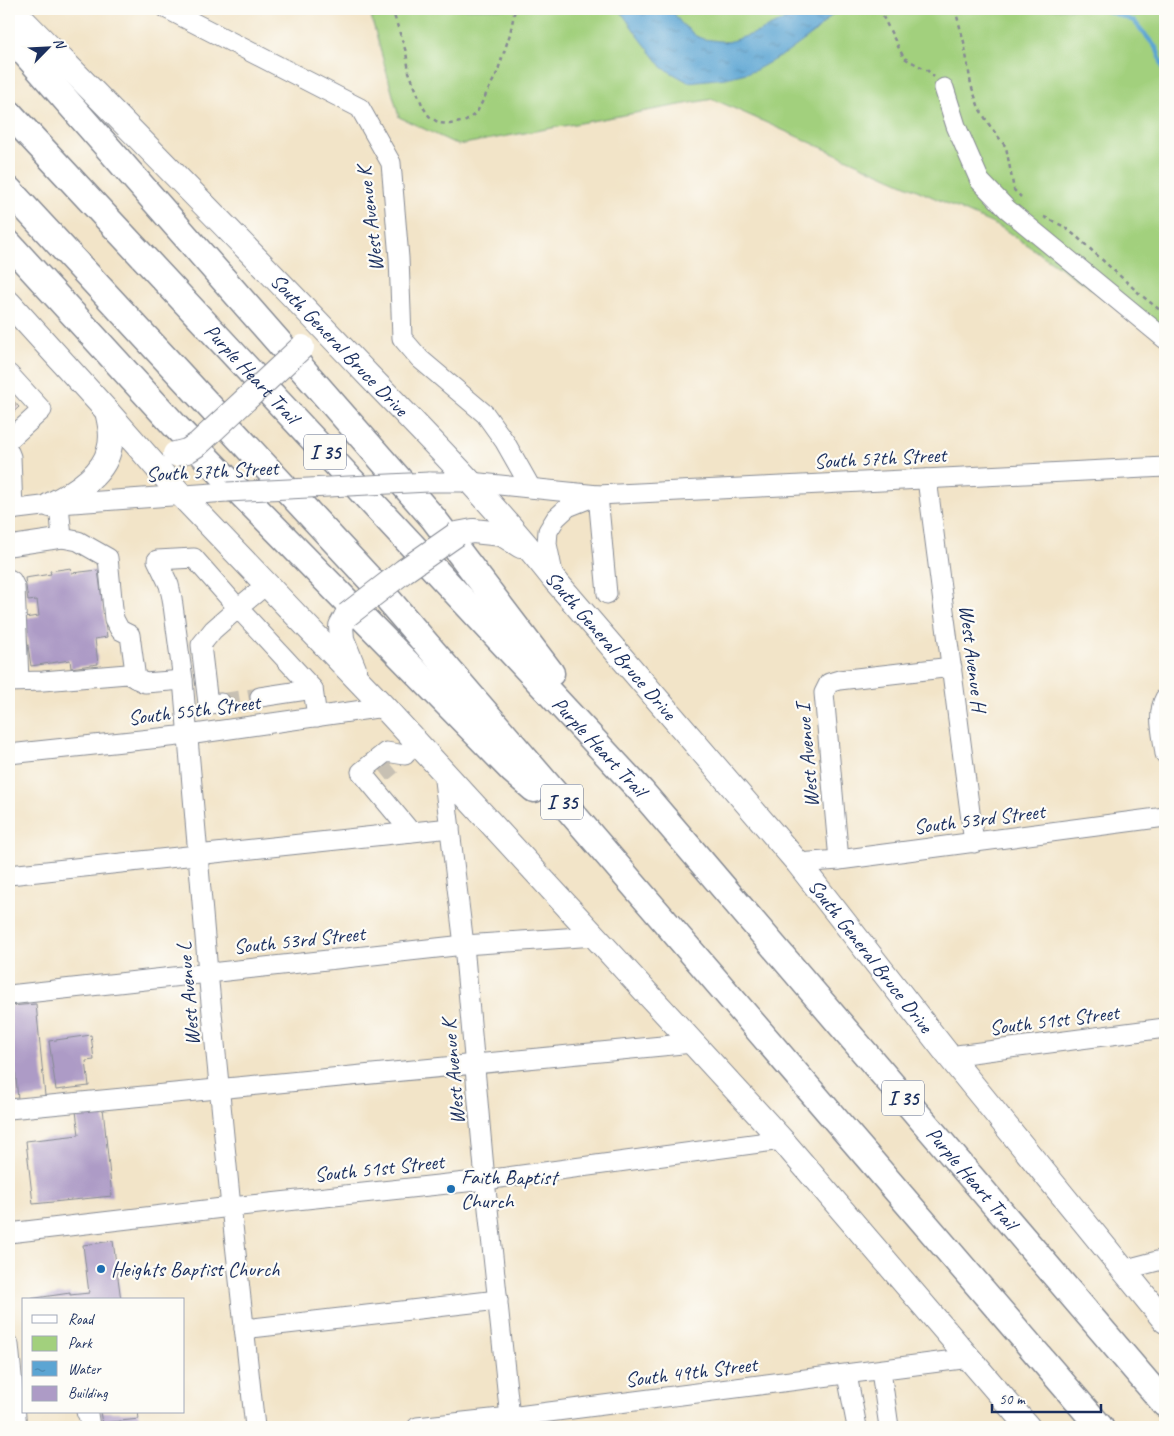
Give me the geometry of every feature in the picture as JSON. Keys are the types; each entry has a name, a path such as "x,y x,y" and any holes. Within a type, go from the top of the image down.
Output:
{"highway":[{"path":"9,35 433,518 641,791"},
{"name":"Purple Heart Trail","path":"9,114 641,791 1165,1404"},
{"name":"I 35","path":"9,190 379,589 1100,1427"},
{"path":"9,244 177,428 513,772 594,839"}],"main road":[{"name":"South General Bruce Drive","path":"12,9 310,313 470,482 535,555 554,580 798,863 949,1056 1165,1321"},
{"path":"9,303 181,495 384,708 394,764 443,772 782,1140 1028,1427"},
{"path":"107,411 161,449 175,454 187,451 198,444 302,346 310,313"},
{"path":"55,505 83,486 102,466 109,450 111,428 107,411"},
{"path":"358,680 342,639 341,626 347,615 404,571 457,534 472,531 502,534 535,555"}],"street":[{"name":"West Avenue K","path":"166,9 360,108 390,163 399,258 402,338 420,359 485,414 505,442 531,488"},
{"path":"944,88 956,126 980,181 1007,209 1165,339"},
{"path":"9,374 16,393 42,410 9,440"},
{"path":"9,452 11,457 11,510"},
{"name":"South 57th Street","path":"11,510 181,495 430,482 470,482 598,495 1165,467"},
{"name":"West Avenue H","path":"927,479 974,842"},
{"path":"598,495 607,594"},
{"name":"South 57th Street","path":"554,580 547,544 548,531 556,518 568,507 598,495"},
{"path":"55,505 62,538"},
{"path":"9,546 62,538 78,541 108,558 114,619 120,630 130,635 136,679"},
{"name":"West Avenue L","path":"238,608 194,558 156,560 169,586 172,598 183,680 219,1089 255,1427"},
{"path":"9,578 15,587 14,682 127,674 146,683 183,680"},
{"path":"221,702 208,704 201,645 213,630 267,584"},
{"path":"238,608 313,689 317,717"},
{"name":"West Avenue I","path":"839,860 824,693 829,683 838,680 952,666"},
{"path":"260,697 313,689"},
{"path":"1165,698 1162,704 1160,719 1165,754"},
{"name":"South 55th Street","path":"9,754 188,735 384,708"},
{"path":"394,764 412,832"},
{"name":"West Avenue K","path":"443,772 464,945 485,1180 510,1422"},
{"name":"South 53rd Street","path":"798,863 839,860 1165,817"},
{"path":"9,875 450,828"},
{"name":"South 53rd Street","path":"9,995 464,945 595,936"},
{"name":"South 51st Street","path":"949,1056 1165,1028"},
{"path":"9,1110 693,1043"},
{"name":"South 51st Street","path":"9,1233 485,1180 782,1140"},
{"path":"1123,1270 1165,1259"},
{"path":"244,1328 498,1300"},
{"path":"9,1346 19,1399 17,1427"},
{"name":"South 49th Street","path":"417,1427 510,1422 970,1358"},
{"path":"882,1371 889,1427"},
{"path":"847,1375 857,1427"},
{"path":"88,1414 90,1427"}],"path":[{"path":"392,9 406,52 409,72 423,107 429,116 439,123 450,124 466,121 477,112 498,73 510,34 515,9"},
{"path":"746,12 754,9"},
{"path":"879,9 904,58 927,70 944,88"},
{"path":"955,9 964,42 971,85 979,108 1006,147 1014,190 1023,199"},
{"path":"1042,215 1063,226 1077,237 1141,295 1165,314"}],"green space":[{"path":"369,9 1165,9 1165,339 1002,228 713,99 458,145 399,117"}],"water":[{"path":"619,9 671,9 681,23 696,36 703,39 728,42 756,33 780,22 801,9 838,9 814,33 788,52 754,71 726,78 688,82 663,68"}],"building":[{"path":"755,9 764,9 764,12 756,14"},
{"path":"9,396 19,407 9,416"},
{"path":"71,568 72,573 98,570 107,637 95,639 98,664 71,668 70,660 31,666 24,618 39,616 37,600 28,601 25,578 51,574 50,571"},
{"path":"36,1004 45,1096 18,1099 9,1006"},
{"path":"91,1035 94,1060 86,1061 89,1086 56,1090 49,1041"},
{"path":"103,1108 112,1196 33,1204 26,1141 79,1135 76,1111"},
{"name":"Heights Baptist Church","path":"113,1241 121,1298 36,1298 70,1293 70,1295 89,1293 83,1245"},
{"path":"100,1414 138,1414 139,1419 102,1423"}],"waterway":[{"path":"1102,9 1134,21 1157,49 1165,74"}],"tunnel":[{"path":"221,703 260,697"},
{"path":"382,773 392,765"}],"place":[{"name":"Faith Baptist Church","path":"451,1189"},
{"name":"Heights Baptist Church","path":"101,1269"}]}
